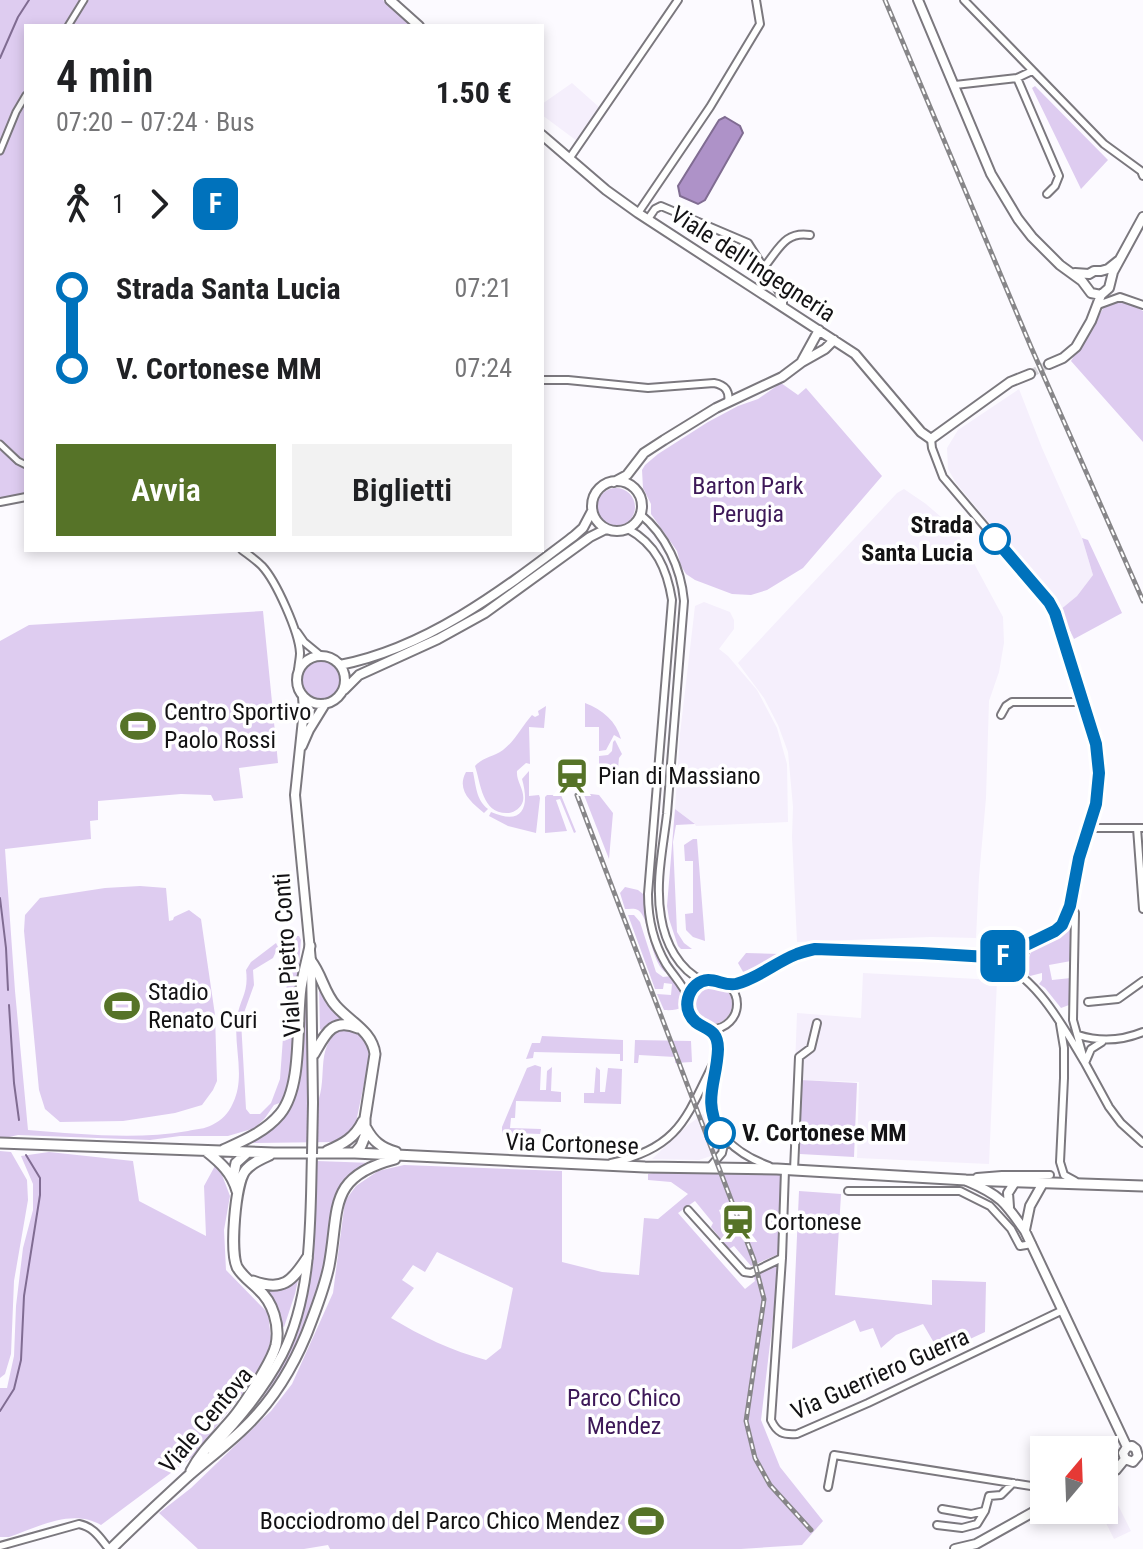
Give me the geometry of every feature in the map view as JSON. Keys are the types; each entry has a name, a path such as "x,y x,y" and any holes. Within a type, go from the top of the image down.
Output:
{"main road":[{"path":"220,1151 258,1133 286,1106 292,1092 300,990 310,946"},
{"path":"311,961 329,996 365,1031 374,1045 363,1142 355,1153"},
{"path":"314,1054 324,1036 335,1026 351,1025 365,1031"},
{"path":"317,1153 347,1141 365,1123"},
{"path":"365,1123 371,1138 379,1145 406,1156"},
{"name":"Via Cortonese","path":"0,1143 355,1153 1143,1186"},
{"path":"188,1477 199,1456 234,1416 268,1364 276,1343 277,1326 272,1307 262,1292 243,1276 235,1260 237,1191 233,1178 206,1151"},
{"path":"233,1178 236,1163 248,1152"},
{"path":"237,1191 247,1168 274,1153"},
{"path":"188,1477 242,1430 283,1381 320,1302 329,1265 335,1211 346,1186 358,1174 377,1164 406,1156"},
{"path":"243,1276 265,1285 286,1283 307,1258"},
{"name":"Viale Centova","path":"110,1549 188,1477"}],"street":[{"path":"69,24 84,0"},
{"path":"390,0 417,24"},
{"path":"569,159 678,0"},
{"path":"638,213 710,107 754,35 760,24 756,0"},
{"path":"918,0 1003,197 1032,237 1091,293 1101,295"},
{"path":"964,0 1104,144 1141,171 1143,176"},
{"path":"955,85 1017,78 1032,71"},
{"path":"1017,78 1059,176 1047,194"},
{"path":"0,151 24,98"},
{"name":"Viale dell'Ingegneria","path":"544,137 638,213 855,354 921,432 931,439"},
{"path":"648,219 661,206 748,243 783,298 783,307"},
{"path":"1049,364 1076,347 1143,217"},
{"path":"766,274 765,266 788,238 799,234 810,235"},
{"path":"1071,272 1089,274 1101,271 1122,259"},
{"path":"1101,271 1110,281"},
{"path":"1085,285 1089,274"},
{"path":"1098,305 1120,297 1143,305"},
{"path":"802,362 819,330"},
{"path":"344,690 345,677 340,665 385,653 462,615 498,592 583,528 600,488 627,475 644,453 728,402 782,377 834,340"},
{"path":"995,960 1062,925 1070,906 1079,858 1096,804 1099,773 1096,744 1055,613 943,477 931,439 1010,382 1030,374"},
{"path":"544,380 648,388 714,383 726,388 730,395 728,402"},
{"path":"0,444 24,464"},
{"path":"592,511 606,529 621,531 638,520 641,501 635,489 634,468"},
{"path":"614,482 622,482 635,489"},
{"path":"0,502 24,497"},
{"path":"640,514 668,548 681,577 684,601 658,892 661,921 677,960 692,976 703,981"},
{"name":"Viale Pietro Conti","path":"298,754 325,704 339,697 359,675 438,639 485,613 590,537 606,529"},
{"path":"628,529 649,543 663,563 672,600 648,911 660,952 688,997"},
{"name":"Viale Pietro Conti","path":"244,552 262,566 274,583 300,651 297,685 303,697 304,710 295,795 311,961 313,1103 317,1153"},
{"name":"Viale Pietro Conti","path":"293,626 304,642 321,656 340,665"},
{"path":"298,672 307,660 321,656"},
{"path":"303,697 317,704 325,704"},
{"path":"1001,715 1012,702 1083,702"},
{"path":"1088,828 1140,828 1143,909"},
{"path":"1070,906 1075,913 1073,1020 1085,1063"},
{"path":"1020,976 1019,965 1028,945"},
{"path":"729,985 749,980 795,954 815,949 988,957 1020,976 1043,997 1109,1107 1143,1143"},
{"path":"716,979 729,985 737,1004 729,1022 711,1029 693,1021 687,1007 688,997 696,985 716,979"},
{"path":"1088,1002 1118,999 1143,981"},
{"path":"1059,1020 1064,1048 1060,1162 1064,1175 1082,1183"},
{"name":"Via Guerriero Guerra","path":"817,1023 811,1048 799,1057 785,1170 771,1420 776,1429 786,1435 797,1434 1063,1310"},
{"path":"711,1029 716,1036 717,1054 710,1101 716,1125 725,1140 742,1154 785,1170"},
{"path":"1085,1063 1091,1049 1104,1041 1143,1032"},
{"path":"1078,1035 1104,1041"},
{"path":"600,1165 653,1149 675,1132 684,1121 717,1054"},
{"path":"708,1168 722,1153 725,1140"},
{"name":"Viale Centova","path":"188,1477 212,1447 238,1422 279,1360 297,1314 307,1258 317,1153"},
{"path":"1025,1231 1030,1206 1060,1162"},
{"path":"966,1180 1002,1175 1050,1180"},
{"path":"966,1180 992,1192 1009,1207 1025,1231 1127,1447"},
{"path":"1030,1206 1049,1187 1050,1180"},
{"path":"1009,1207 1008,1193 1015,1182"},
{"path":"848,1191 960,1191 990,1206 1011,1229 1020,1246 1032,1244"},
{"path":"688,1210 744,1272 751,1273 782,1258"},
{"path":"1127,1447 1140,1451 1135,1461 1125,1459 1123,1453 1127,1447"},
{"path":"828,1487 834,1455 1030,1486"},
{"path":"1118,1468 1125,1459"},
{"path":"937,1525 962,1528 977,1524 989,1496 1001,1495 1013,1483"},
{"path":"942,1509 971,1514 984,1511"},
{"path":"955,1549 976,1544 1030,1514"},
{"path":"0,1546 79,1524 96,1532 110,1549"}],"shaded area":[{"path":"572,83 599,107 577,141 544,116 544,103"},
{"path":"725,117 740,126 743,133 705,200 698,204 680,196 678,186 719,120"},
{"path":"1019,389 1082,538 1093,575 1077,596 1060,610 956,483 948,469 947,448 958,430"},
{"path":"904,489 956,530 1003,617 1004,643 999,672 989,701 976,938 797,942 788,752 764,698 738,663"},
{"path":"704,602 730,612 734,629 719,649 757,690 777,728 787,764 788,822 696,826 675,809 695,606"},
{"path":"863,973 997,980 989,1164 857,1158 859,1082 801,1080 798,1147 792,1147 797,1013 861,1018"},
{"path":"706,1112 720,1146 714,1155 699,1160 652,1159 688,1125"},
{"path":"1118,1505 1131,1531 1114,1539 1106,1524 1118,1524"}],"green space":[{"path":"0,0 383,0 410,24 24,24 24,494 0,502"},
{"path":"1035,86 1108,160 1081,189 1032,88"},
{"path":"1122,300 1143,311 1143,442 1071,361 1104,307"},
{"name":"Barton Park Perugia","path":"781,383 798,395 806,388 882,476 803,568 767,590 751,595 732,594 686,574 677,551 651,514 651,504 643,488 642,470 658,454 708,422 758,399"},
{"path":"616,488 629,494 635,507 629,520 616,526 603,520 597,507 603,494"},
{"path":"1082,538 1088,540 1122,613 1074,639 1060,610 1077,596 1093,575"},
{"name":"Centro Sportivo Paolo Rossi","path":"263,611 278,763 239,768 243,798 214,801 211,795 181,794 98,801 98,820 90,821 91,839 5,849 28,1130 148,1135 200,1129 219,1121 233,1103 239,1082 237,1018 245,990 246,970 251,962 276,943 278,947 273,958 253,970 254,985 241,1021 246,1109 250,1114 260,1114 271,1103 280,1079 287,982 294,945 290,936 299,936 289,1091 285,1101 274,1105 255,1128 228,1136 180,1136 150,1140 18,1135 0,1139 0,641 29,625"},
{"path":"321,660 335,666 341,680 335,694 321,700 307,694 301,680 307,666"},
{"path":"585,703 608,717 619,733 621,739 614,735 606,750 599,751 599,727 585,727"},
{"path":"546,706 544,728 529,727 530,764 526,763 517,771 523,793 522,803 509,813 493,809 484,797 475,766 503,750 532,715 539,715 538,711"},
{"path":"615,740 622,754 617,779 599,778 599,756 612,751"},
{"path":"529,771 529,796 539,795 540,798 536,833 508,826 489,816 491,812 510,817 522,811 525,798 522,779"},
{"path":"466,772 473,772 479,797 488,809 484,813 464,790"},
{"path":"547,795 561,795 576,832 560,799 556,800 567,831 545,833"},
{"path":"584,795 599,795 613,813 609,859"},
{"path":"675,809 695,824 676,825 673,842 677,932 692,949 678,946 667,906"},
{"path":"697,839 705,941 693,937 686,930 685,914 693,913 693,861 685,861 684,845"},
{"name":"Stadio Renato Curi","path":"140,886 166,888 169,921 189,910 201,919 215,1015 217,1081 202,1105 175,1113 123,1121 60,1122 45,1109 39,1090 25,915 40,898"},
{"path":"625,887 643,894 652,940 668,970 665,972 656,958 642,914 637,909 625,909 620,893"},
{"path":"628,915 634,915 640,922 656,972 663,977 672,976 680,988 684,1004 680,1008 664,1010 657,994 671,995 672,984 664,983 663,989 655,989"},
{"path":"1071,923 1071,961 1049,965 1052,980 1071,978 1069,1005 1061,1008 1039,984 1042,973 1028,974 1029,957 1032,950 1055,938"},
{"path":"746,953 780,954 780,960 746,977 738,963"},
{"path":"306,977 308,1097 314,1109 319,1099 324,1056 332,1037 341,1029 348,1030 358,1032 367,1043 370,1055 355,1127 351,1133 334,1142 252,1143 282,1117 298,1084"},
{"path":"712,984 726,990 732,1004 726,1018 712,1024 698,1018 692,1004 698,990"},
{"path":"319,987 343,1019 322,1031 320,1029"},
{"path":"542,1036 623,1040 623,1061 620,1061 620,1054 534,1052 533,1058 526,1059 532,1043 540,1043"},
{"path":"635,1040 691,1041 692,1062 675,1063 675,1057 639,1055 638,1063 634,1063"},
{"path":"535,1065 541,1067 540,1090 546,1090 547,1071 552,1067 551,1091 561,1092 561,1102 516,1101 515,1118 511,1118 510,1128 541,1129 540,1134 515,1133 514,1140 507,1140 502,1127 527,1068"},
{"path":"596,1067 600,1070 600,1092 605,1092 608,1068 622,1069 621,1104 584,1103 584,1093 594,1093"},
{"path":"801,1080 857,1083 854,1157 800,1154"},
{"path":"0,1151 11,1152 27,1180 28,1200 14,1281 11,1354 5,1374 0,1378"},
{"path":"49,1152 133,1161 139,1201 206,1236 204,1186 216,1164 230,1196 224,1230 226,1270 268,1313 271,1339 266,1359 247,1388 191,1458 101,1525 90,1520 67,1519 0,1537 0,1388 7,1388 14,1356 23,1248 33,1210 33,1184 21,1156"},
{"path":"317,1161 373,1163 339,1192 334,1202 324,1269 311,1312 281,1373 241,1427 283,1364 296,1333 311,1268"},
{"name":"Parco Chico Mendez","path":"404,1165 562,1171 562,1262 602,1272 639,1275 644,1218 658,1219 688,1194 671,1182 648,1180 648,1174 781,1175 779,1254 751,1266 734,1246 729,1249 695,1201 678,1213 745,1289 755,1281 754,1277 776,1265 778,1276 761,1420 780,1467 823,1521 802,1545 741,1549 330,1549 328,1545 304,1549 198,1549 159,1513 191,1488 271,1411 292,1384 333,1293 345,1201 356,1186 378,1171","holes":["744,1201 755,1228 729,1237 719,1210","437,1252 513,1288 501,1348 486,1360 437,1342 391,1318 414,1288 402,1280 413,1265 425,1272"]},
{"path":"799,1191 841,1194 835,1295 932,1305 932,1280 986,1282 985,1332 940,1353 923,1324 896,1335 881,1348 873,1328 860,1332 855,1320 792,1349"},
{"path":"296,1279 295,1294 284,1327 266,1291 282,1288"}],"waterway":[{"path":"0,58 29,0"},
{"path":"0,898 8,990"},
{"path":"9,1005 19,1120"},
{"path":"0,1411 14,1389 21,1360 24,1296 40,1195 40,1178 26,1155"}],"tunnel":[{"path":"1030,374 1049,364"}],"railway":[{"path":"885,0 1031,347 1143,601"},
{"path":"577,795 754,1260 764,1299 746,1421 755,1458 770,1485 811,1530"}],"bus line":[{"name":"F","path":"720,1133 710,1101 718,1044 716,1036 711,1029 693,1021 687,1007 688,997 696,985 709,979 729,985 741,982 795,954 815,949 940,954 995,960 1062,925 1070,906 1079,858 1096,804 1099,773 1096,744 1055,613 995,539"}],"place":[{"name":"Strada Santa Lucia","path":"995,539"},
{"name":"Centro Sportivo Paolo Rossi","path":"138,726"},
{"name":"Pian di Massiano","path":"572,776"},
{"name":"Stadio Renato Curi","path":"122,1006"},
{"name":"V. Cortonese MM","path":"720,1133"},
{"name":"Cortonese","path":"738,1222"},
{"name":"Bocciodromo del Parco Chico Mendez","path":"646,1521"}]}
